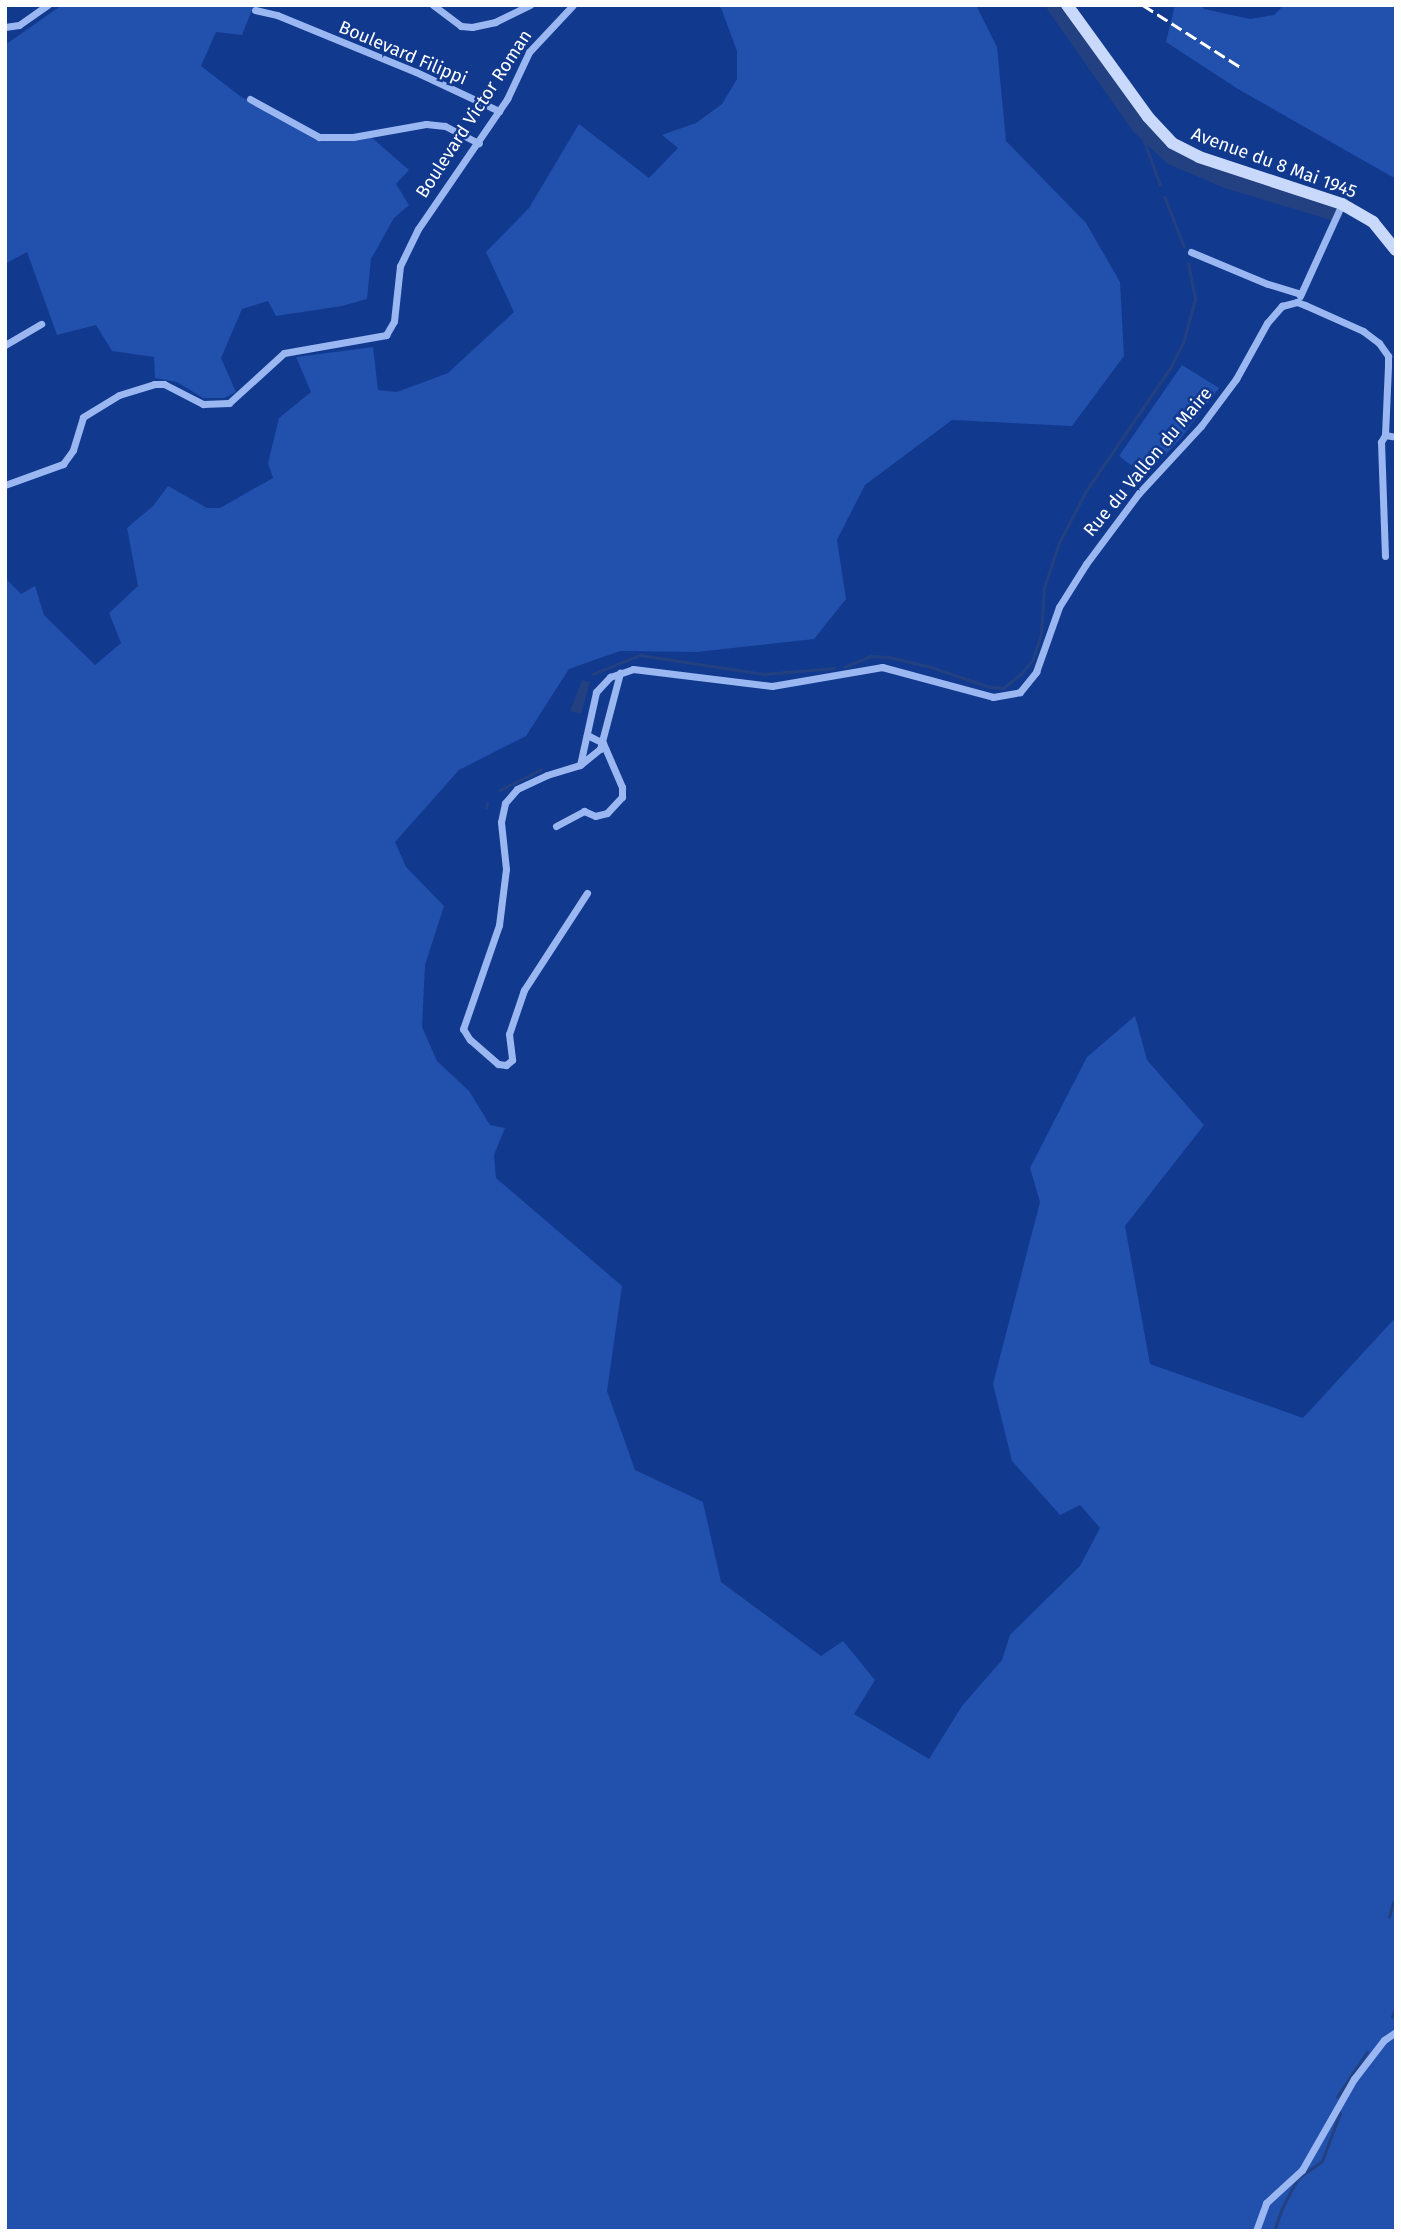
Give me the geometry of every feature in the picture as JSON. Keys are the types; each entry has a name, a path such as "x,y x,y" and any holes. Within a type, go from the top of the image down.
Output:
{"main road":[{"name":"Avenue du 8 Mai 1945","path":"1067,5 1147,117 1172,143 1199,157 1342,204 1373,222 1396,250"}],"street":[{"path":"5,27 19,25 48,5"},
{"path":"433,5 461,26 472,27 495,22 530,5"},
{"name":"Boulevard Victor Roman","path":"5,485 63,464 73,450 83,417 119,395 155,384 164,384 203,404 229,403 284,353 296,348 386,335 394,321 397,281 406,252 418,229 479,143 499,111 529,52 573,5"},
{"name":"Boulevard Filippi","path":"255,10 278,15 416,72 499,111"},
{"path":"250,99 319,137 353,136 426,124 445,126 479,143"},
{"path":"1299,298 1342,204"},
{"path":"1191,252 1299,298 1363,331 1384,349 1388,366 1385,435 1381,442 1385,556"},
{"name":"Rue du Vallon du Maire","path":"620,673 645,669 772,685 882,667 993,697 1020,692 1036,672 1059,607 1086,564 1139,493 1201,426 1236,379 1274,313 1299,298"},
{"path":"5,345 41,324"},
{"path":"1385,435 1396,437"},
{"path":"580,765 596,692 610,677 620,673"},
{"path":"587,893 524,990 509,1034 512,1060 506,1065 498,1064 470,1040 463,1028 499,925 506,869 503,812 510,794 517,789 591,759 603,743 620,673"},
{"path":"556,826 584,811 595,816 607,813 622,797 622,787 603,743 587,735"},
{"path":"1256,2231 1266,2203 1302,2170 1354,2079 1384,2040 1396,2032"}],"shaded area":[{"path":"62,5 254,5 242,35 216,32 201,66 240,96 316,140 371,137 409,170 396,184 409,205 394,218 371,259 367,299 342,306 276,316 268,301 242,309 221,358 236,392 224,398 203,398 177,382 155,378 154,357 112,351 96,325 57,335 27,252 5,264 5,45"},
{"path":"713,5 976,5 997,47 1006,141 1086,223 1120,282 1124,356 1072,426 952,420 865,485 837,540 846,599 814,639 697,652 620,651 569,669 526,736 459,770 395,842 406,867 444,906 425,965 422,1027 437,1061 469,1091 490,1125 505,1128 494,1155 496,1178 622,1286 607,1391 635,1470 703,1502 721,1582 821,1656 843,1641 875,1680 854,1714 929,1759 962,1706 1002,1660 1010,1635 1080,1566 1100,1528 1080,1505 1060,1515 1012,1461 993,1384 1040,1202 1030,1168 1087,1057 1135,1016 1147,1060 1204,1125 1125,1226 1150,1364 1303,1418 1396,1317 1396,2231 5,2231 5,578 21,594 35,586 44,615 95,665 121,643 109,613 138,586 127,528 153,506 168,486 207,508 220,508 273,478 268,463 279,418 311,392 296,357 373,347 378,390 397,392 448,373 514,312 486,252 529,208 579,124 649,178 678,148 662,135 696,123 722,104 737,79 737,51 721,8"},
{"path":"1175,5 1201,5 1204,9 1250,19 1274,15 1284,5 1396,5 1396,179 1238,89 1166,42"},
{"path":"1182,365 1219,388 1180,439 1145,476 1119,456"},
{"path":"582,680 590,682 581,714 570,711"}],"waterway":[{"path":"1054,5 1139,126 1172,157 1226,180 1335,213"},
{"path":"1139,126 1160,184"},
{"path":"1165,197 1184,246"},
{"path":"845,667 871,656 889,657 931,667 990,687 1003,688 1021,674 1033,659 1041,634 1044,588 1059,543 1086,491 1169,370 1183,343 1195,299 1188,264"},
{"path":"593,674 640,655 764,674 834,668"},
{"path":"500,790 540,770"},
{"path":"486,808 487,804"},
{"path":"1389,1917 1393,1903"},
{"path":"1392,2017 1396,2006"},
{"path":"1337,2097 1367,2052"},
{"path":"1274,2231 1282,2208 1298,2178 1322,2161 1340,2113"}],"railway":[{"path":"1143,5 1242,68"}]}
